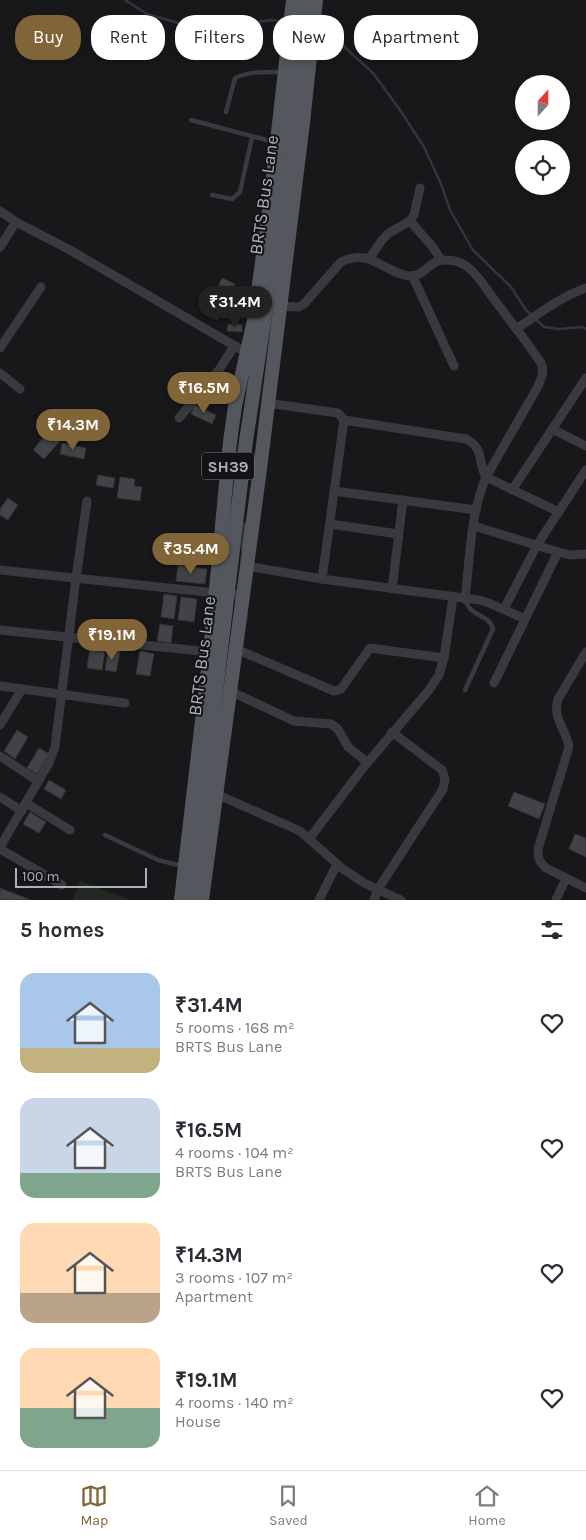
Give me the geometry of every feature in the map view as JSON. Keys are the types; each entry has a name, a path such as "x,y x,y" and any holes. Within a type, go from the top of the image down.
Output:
{"main road":[{"name":"SH39","path":"181,900 210,652 222,594 230,442 235,406 254,320 268,222 293,0"},
{"name":"BRTS Bus Lane","path":"192,900 222,594 248,433 288,156 304,0"},
{"name":"SH39","path":"202,900 302,133 316,0"}],"street":[{"path":"370,259 382,240 389,233 410,221 414,215 420,188"},
{"path":"0,211 16,222 70,250 247,353"},
{"path":"410,221 432,246 441,260"},
{"path":"0,247 16,222"},
{"path":"280,306 299,307 304,304 340,262 358,256 370,259 404,275 413,276 420,274 441,260 452,260 462,263 478,278 541,363 543,375 537,388 486,477 476,510 465,598"},
{"path":"413,276 454,366"},
{"path":"0,348 41,287"},
{"path":"516,329 569,294 586,288"},
{"path":"179,418 220,370 234,346"},
{"path":"0,373 20,389"},
{"path":"512,490 586,378"},
{"path":"267,403 338,413 344,420 466,439 477,446 480,451 482,467 486,477 559,512"},
{"path":"322,579 344,420"},
{"path":"552,429 586,446"},
{"path":"504,609 537,545 586,470"},
{"path":"334,491 476,510"},
{"path":"392,589 403,500"},
{"path":"62,885 0,848 49,763 55,747 87,501"},
{"path":"330,524 398,534"},
{"path":"474,526 558,552 570,555 586,554"},
{"path":"494,683 558,552"},
{"path":"247,566 322,579 465,598 489,603 525,619"},
{"path":"0,570 243,596"},
{"path":"309,839 367,762 429,690 439,675 444,658 453,597"},
{"path":"0,630 210,652"},
{"path":"236,649 334,691 341,689 370,648 444,658"},
{"path":"585,885 546,868 540,863 538,849 569,747 568,739 555,708 558,699 586,652"},
{"path":"0,686 125,703"},
{"path":"0,725 22,689"},
{"path":"230,692 294,721 330,724 338,729 348,747 367,762"},
{"path":"374,900 378,889 443,789 446,779 442,770 392,732"},
{"path":"0,756 38,781"},
{"path":"216,794 292,827 352,876 401,900"},
{"path":"0,797 70,830"},
{"path":"319,900 337,864"},
{"path":"556,900 566,878"}],"lane":[{"path":"226,112 235,78 260,72 285,72"},
{"path":"191,120 277,143"},
{"path":"212,195 232,200 240,192 252,137"},
{"path":"465,598 467,606 491,622 493,628 465,690"},
{"path":"105,835 158,860 185,867"}],"shaded area":[{"path":"80,881 131,900 73,900"}],"building":[{"path":"222,278 235,284 229,296 233,298 229,306 225,304 217,320 202,313 208,302 210,303"},
{"path":"228,324 242,325 242,332 227,331"},
{"path":"195,405 216,415 212,424 191,414"},
{"path":"49,431 60,441 44,459 33,450"},
{"path":"62,443 86,448 84,459 60,454"},
{"path":"98,475 115,478 113,488 96,485"},
{"path":"120,477 135,479 134,486 142,487 140,501 117,498"},
{"path":"8,498 18,505 8,520 0,515 0,509"},
{"path":"244,523 248,523 245,551 241,550"},
{"path":"178,565 207,569 205,584 176,581"},
{"path":"164,594 177,596 174,619 161,617"},
{"path":"181,597 197,599 194,622 178,620"},
{"path":"160,624 173,626 171,643 157,641"},
{"path":"90,648 105,650 102,670 87,668"},
{"path":"108,650 120,652 116,672 105,670"},
{"path":"140,651 154,654 150,676 136,674"},
{"path":"17,730 28,737 15,759 4,751"},
{"path":"39,748 49,754 37,774 27,768"},
{"path":"49,780 66,790 61,799 44,789"},
{"path":"514,792 545,804 539,819 508,806"},
{"path":"30,812 46,822 39,833 23,824"},
{"path":"575,834 586,838 586,857 569,849"},
{"path":"0,888 31,900 0,900"}],"waterway":[{"path":"125,0 147,14 182,24 229,27 273,20"},
{"path":"344,47 373,73 424,147 441,184 450,210 473,250 511,287 526,310 544,327 559,329 583,327 586,329"}]}
